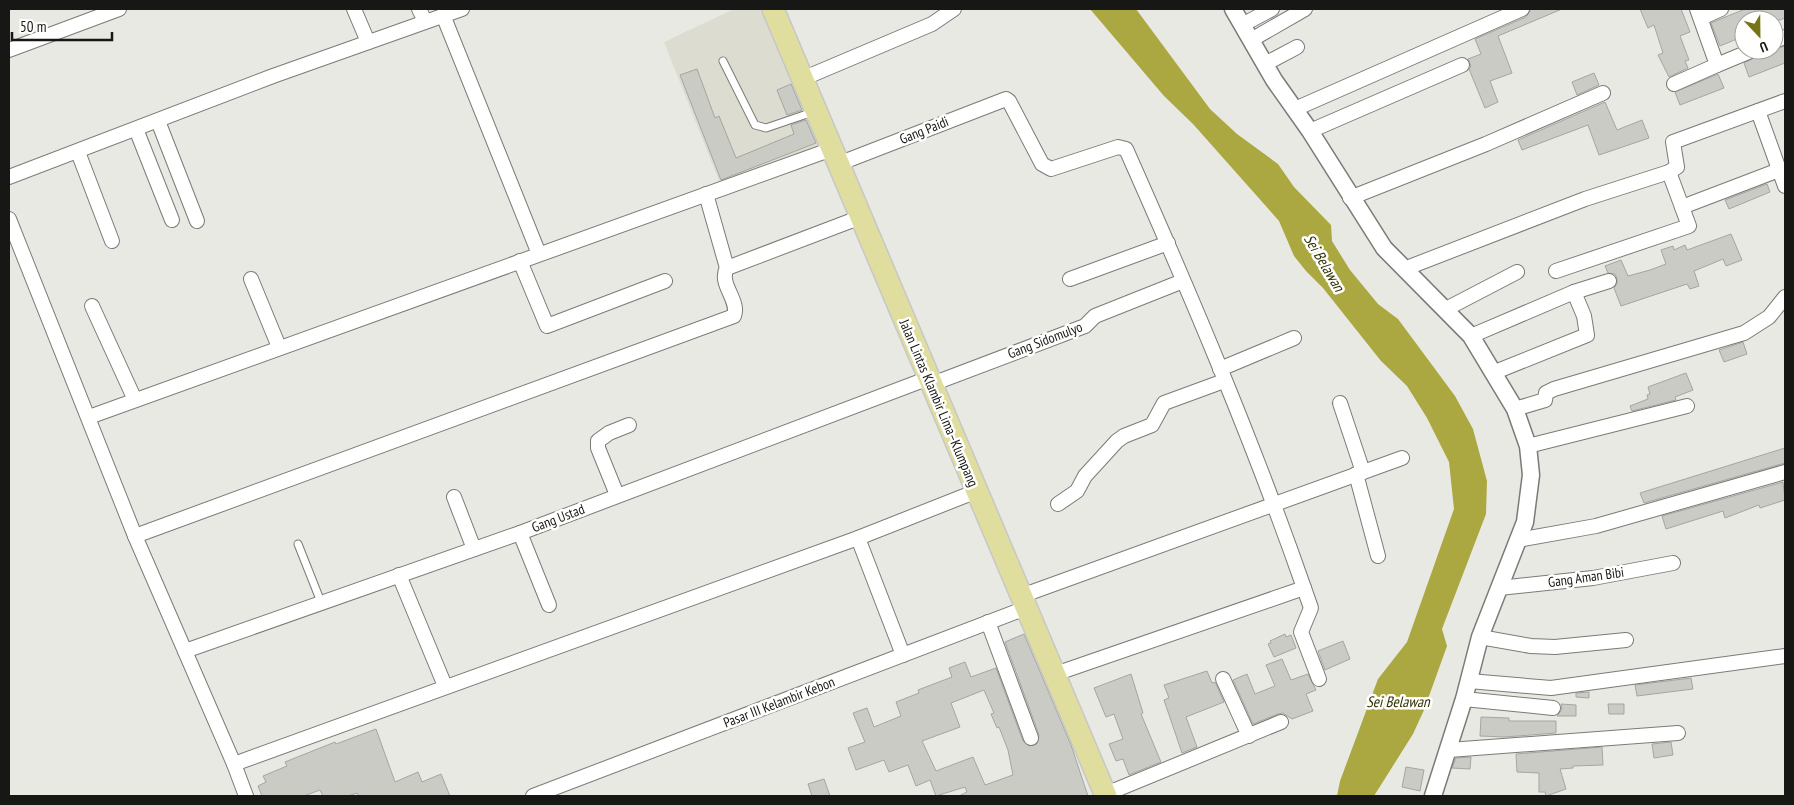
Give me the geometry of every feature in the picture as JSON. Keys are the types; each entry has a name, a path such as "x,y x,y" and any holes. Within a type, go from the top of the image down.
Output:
{"main road":[{"name":"Jalan Lintas Klambir Lima–Klumpang","path":"772,9 1056,674 1104,796"}],"street":[{"path":"9,50 119,9"},
{"path":"354,9 368,42"},
{"path":"9,177 368,42 422,15 443,15 462,9"},
{"path":"802,79 932,24 954,9"},
{"path":"1233,9 1265,64 1384,248 1471,336 1495,372 1515,409 1528,446 1532,475 1529,505 1518,540 1480,637 1449,750 1433,796"},
{"path":"1242,25 1272,9"},
{"path":"1251,40 1305,9"},
{"path":"1295,109 1522,9"},
{"path":"1717,65 1699,13 1722,9"},
{"path":"443,15 539,254"},
{"path":"1265,64 1297,47"},
{"path":"1674,84 1734,58"},
{"path":"1310,131 1462,65"},
{"path":"1350,198 1486,144 1603,93"},
{"name":"Gang Paidi","path":"89,417 706,194 835,156 999,100 1009,101 1042,164 1046,168 1051,169 1118,147 1126,149 1168,243"},
{"path":"1404,269 1586,199 1669,172 1677,166 1674,142 1785,101"},
{"path":"1758,111 1785,186"},
{"path":"158,121 197,221"},
{"path":"136,129 172,220"},
{"path":"78,152 112,241"},
{"path":"1682,207 1779,170"},
{"path":"1556,271 1689,226 1669,172"},
{"path":"136,536 734,316 735,309 724,279 726,268 706,194"},
{"path":"726,268 861,217"},
{"path":"9,220 136,536 246,796"},
{"path":"1070,279 1168,243 1274,502 1311,608 1301,632 1319,679"},
{"path":"520,261 545,325 548,327 665,281"},
{"path":"1446,309 1517,272"},
{"path":"251,279 279,347"},
{"name":"Gang Sidomulyo","path":"930,381 1085,326 1094,316 1183,281"},
{"path":"1471,336 1574,292 1609,281"},
{"path":"1495,372 1587,335 1584,316 1574,292"},
{"path":"1515,409 1545,400 1546,392 1554,389 1744,333 1769,317 1785,297"},
{"path":"92,306 134,400"},
{"path":"1058,504 1077,491 1085,476 1117,441 1124,436 1152,425 1164,402 1294,338"},
{"name":"Gang Ustad","path":"185,651 520,533 617,495 930,381"},
{"path":"1340,402 1378,556"},
{"path":"1528,446 1686,406"},
{"path":"617,495 598,448 598,441 601,437 628,425"},
{"path":"1024,602 1274,502 1402,458"},
{"path":"1518,540 1596,526 1785,472"},
{"path":"234,764 858,538 977,491"},
{"path":"454,497 474,548"},
{"path":"520,533 549,605"},
{"path":"858,538 903,655"},
{"name":"Gang Aman Bibi","path":"1500,588 1593,578 1673,562"},
{"path":"399,575 445,686"},
{"path":"1056,674 1304,588"},
{"name":"Pasar III Kelambir Kebon","path":"532,796 988,622 1024,602"},
{"path":"988,622 1031,738"},
{"path":"1480,637 1531,646 1555,647 1626,640"},
{"path":"1469,681 1551,688 1785,656"},
{"path":"1223,678 1249,736"},
{"path":"1464,699 1553,708"},
{"path":"1104,796 1282,722"},
{"path":"1449,750 1678,733"}],"lane":[{"path":"723,62 755,125 766,128 816,111"},
{"path":"298,544 321,602"}],"shaded area":[{"path":"734,9 770,9 828,146 721,186 664,42"}],"water":[{"name":"Sei Belawan","path":"1090,9 1136,9 1210,109 1237,134 1278,164 1294,187 1331,225 1332,241 1350,270 1378,304 1398,319 1455,396 1473,429 1487,481 1486,514 1442,629 1447,646 1424,710 1413,734 1374,796 1337,796 1340,781 1378,679 1407,642 1454,509 1449,462 1427,418 1407,386 1381,361 1323,288 1294,256 1279,221 1193,124 1164,96"}],"building":[{"path":"1531,9 1562,9 1498,36 1512,73 1490,81 1498,102 1485,108 1469,69 1471,66 1468,59 1481,54 1475,39 1526,17"},
{"path":"1640,9 1681,9 1690,32 1680,36 1689,60 1685,61 1688,68 1669,77 1658,55 1663,53 1654,25 1648,28"},
{"path":"1785,9 1785,18 1784,10 1743,10"},
{"path":"1734,14 1734,40 1720,46 1711,23"},
{"path":"1784,46 1785,63 1749,77 1744,63 1750,60 1784,60"},
{"path":"697,69 715,118 719,116 736,158 794,134 791,125 806,120 816,143 721,180 680,75"},
{"path":"1594,73 1599,85 1577,95 1572,82"},
{"path":"1718,74 1724,88 1680,105 1675,92"},
{"path":"791,84 802,110 787,115 777,90"},
{"path":"1605,102 1617,130 1642,120 1649,138 1599,155 1588,125 1522,150 1518,140"},
{"path":"1767,184 1770,192 1729,209 1725,200"},
{"path":"1731,234 1742,260 1726,266 1723,259 1694,271 1699,286 1690,289 1687,284 1621,306 1614,288 1617,278 1615,274 1608,273 1605,266 1621,260 1628,276 1666,264 1661,250 1673,246 1674,250 1685,245 1687,250"},
{"path":"1743,342 1747,354 1724,362 1719,350"},
{"path":"1686,373 1693,390 1675,397 1676,400 1632,411 1630,406 1648,399 1647,395 1650,394 1648,387"},
{"path":"1785,448 1785,463 1644,503 1640,493"},
{"path":"1783,482 1785,500 1760,508 1759,505 1725,518 1723,511 1666,529 1662,516"},
{"path":"1024,634 1071,745 1088,796 959,796 967,792 965,787 936,796 930,780 916,786 908,765 889,772 884,760 856,770 848,748 865,742 853,713 867,708 874,727 901,716 896,702 919,693 918,690 952,677 949,668 965,662 971,677 996,668 1023,741 1029,746 1037,744 1039,735 1005,642","holes":["984,690 994,713 991,714 997,728 999,727 1008,750 1013,775 985,785 973,757 936,771 922,741 960,727 951,703"]},
{"path":"1285,634 1286,637 1291,635 1296,648 1274,657 1268,644 1271,643 1270,641"},
{"path":"1343,641 1350,659 1325,670 1318,651"},
{"path":"1282,659 1291,680 1308,674 1316,690 1306,694 1313,711 1292,719 1283,713 1278,714 1253,724 1233,680 1247,674 1255,694 1275,686 1266,665"},
{"path":"1207,671 1212,683 1215,682 1224,702 1186,717 1197,747 1182,753 1164,700 1169,698 1164,685"},
{"path":"1131,674 1143,713 1141,714 1161,762 1129,775 1123,759 1116,761 1109,744 1123,739 1114,714 1106,717 1094,688"},
{"path":"1691,678 1693,689 1637,696 1635,685"},
{"path":"1589,692 1589,698 1576,697 1576,693"},
{"path":"1561,704 1576,705 1576,716 1557,716 1562,709"},
{"path":"1608,704 1624,704 1624,714 1609,714"},
{"path":"1481,717 1509,718 1509,721 1556,721 1556,733 1505,737 1480,736"},
{"path":"376,729 395,782 418,772 422,782 441,774 450,796 359,796 357,793 348,796 323,796 320,790 304,796 262,796 258,786 266,782 263,776 287,766 285,762 335,742 336,744"},
{"path":"1671,742 1673,755 1654,758 1652,744"},
{"path":"1602,747 1603,765 1573,766 1573,768 1560,769 1566,789 1546,796 1545,792 1539,792 1539,773 1517,772 1516,754"},
{"path":"1471,757 1470,769 1452,768 1456,758"},
{"path":"1406,767 1424,770 1420,791 1402,787"},
{"path":"824,779 830,796 812,796 808,784"}]}
